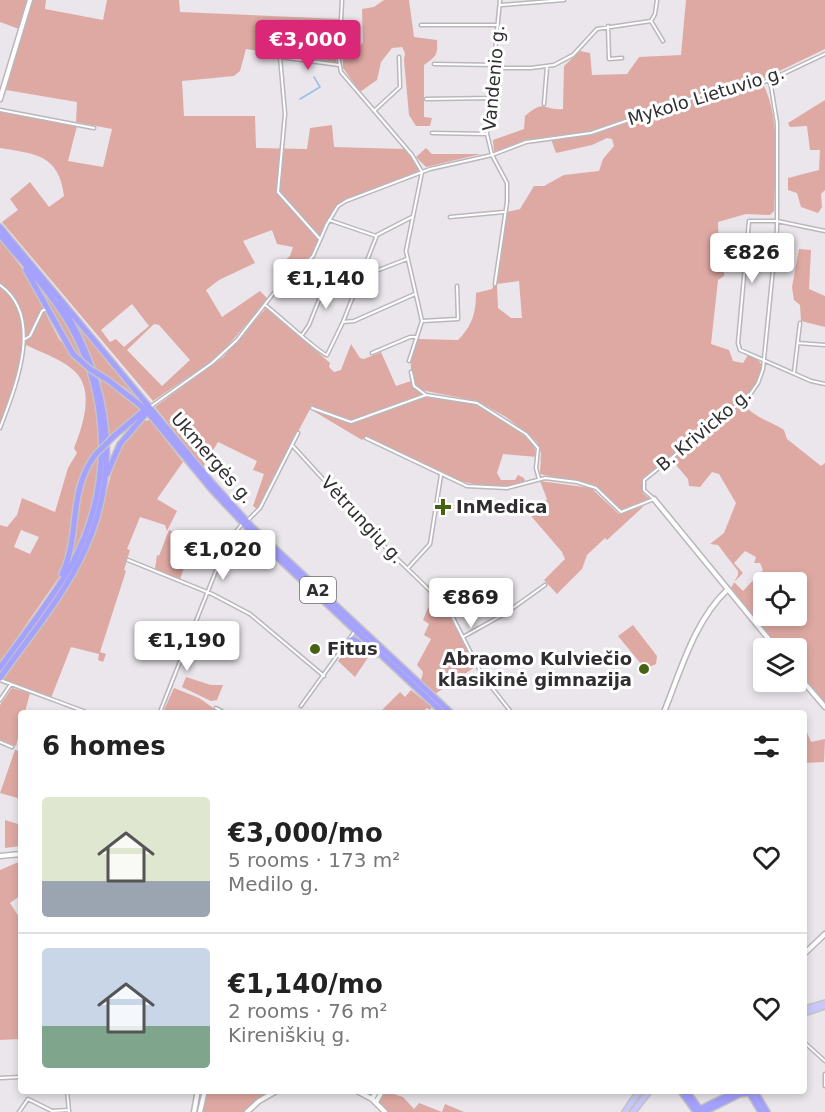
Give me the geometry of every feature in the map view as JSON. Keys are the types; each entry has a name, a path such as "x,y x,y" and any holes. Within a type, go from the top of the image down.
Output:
{"highway":[{"name":"Ukmergės g.","path":"0,227 147,410 244,522 448,710"},
{"name":"A2","path":"0,235 19,258 73,354 147,410"},
{"path":"0,668 57,587 78,552 93,512 102,459 100,415 91,374 73,332 54,301 19,258"},
{"path":"48,284 83,342 97,379 105,424 104,484"},
{"path":"57,587 72,547 78,489 95,455 114,436 147,410"},
{"path":"0,679 76,568 94,526 104,484 117,450 147,410"},
{"name":"Ukmergės g.","path":"356,627 440,710"},
{"path":"347,642 353,639 366,650 384,657"},
{"path":"684,1094 700,1111"},
{"path":"689,1094 700,1111"},
{"path":"700,1111 732,1094"},
{"path":"700,1111 740,1094"},
{"path":"752,1094 761,1112"},
{"path":"753,1094 767,1112"}],"main road":[{"path":"0,99 30,0"},
{"path":"654,499 768,638"},
{"path":"665,710 699,627 713,604 728,589"},
{"path":"807,686 825,707"},
{"path":"0,857 18,854"},
{"path":"807,951 825,933"},
{"path":"807,1010 825,1004"},
{"path":"194,1112 197,1094"},
{"path":"200,1112 204,1094"},
{"path":"247,1112 271,1094"},
{"path":"362,1094 374,1101 385,1112"},
{"path":"374,1101 376,1094"},
{"path":"374,1101 379,1094"},
{"path":"626,1112 637,1094"},
{"path":"633,1112 647,1094"}],"street":[{"path":"342,0 339,65 345,77 417,161 422,172 406,247 422,321 409,361"},
{"name":"Vandenio g.","path":"495,284 507,202 506,181 492,155 487,134 500,0"},
{"path":"500,5 564,0"},
{"path":"651,21 655,14 657,0"},
{"path":"434,64 500,68 547,67 569,58 593,32 608,26 651,21"},
{"path":"651,21 663,41"},
{"path":"421,25 498,25"},
{"path":"608,26 609,59 622,58"},
{"name":"Mykolo Lietuvio g.","path":"147,410 219,357 237,340 278,289 307,263 329,220 338,206 346,201 422,172 492,155 526,142 599,131 710,92 732,92 770,80 825,54"},
{"path":"321,239 278,192 285,116 280,57 339,65"},
{"path":"374,111 400,87 399,57"},
{"path":"544,104 547,67"},
{"path":"496,117 500,68"},
{"name":"B. Krivicko g.","path":"654,499 644,490 646,478 747,399 761,378 765,361 777,221 777,123 770,80"},
{"path":"426,99 492,98"},
{"path":"0,110 94,128"},
{"path":"432,133 487,134"},
{"path":"450,217 504,213"},
{"path":"265,305 302,335 319,353 327,355 362,276 376,236 412,217"},
{"path":"825,231 777,221 753,219 748,223 738,343 740,350 825,384"},
{"path":"329,220 376,236"},
{"path":"362,276 407,258"},
{"path":"302,335 309,325 330,272"},
{"path":"0,285 4,287 18,309 25,339 23,358 0,428"},
{"path":"422,321 458,319 457,286"},
{"path":"0,292 4,287"},
{"path":"343,322 354,321 417,294"},
{"path":"25,339 30,336 42,312 46,309"},
{"path":"794,373 800,323"},
{"path":"372,353 410,337 417,337"},
{"path":"798,343 825,345"},
{"path":"411,372 416,388 426,395 477,403 526,434 538,448 536,468 539,479"},
{"path":"312,408 351,422 426,395"},
{"path":"161,710 230,537 260,508 298,433"},
{"path":"366,438 467,486 491,489 514,487 539,479 590,485 621,512 654,499"},
{"name":"Vėtrungių g.","path":"292,445 407,569 448,608 482,675 504,710"},
{"path":"407,569 430,544 441,475"},
{"path":"128,561 208,592 255,617 324,676"},
{"path":"463,637 506,613 545,585"},
{"path":"301,706 356,627"},
{"path":"0,679 81,710"},
{"path":"0,700 11,684"},
{"path":"216,708 220,710"},
{"path":"0,742 12,747"},
{"path":"807,1045 825,1061"},
{"path":"825,1074 825,1086"},
{"path":"0,1078 18,1077"},
{"path":"19,1112 28,1099 52,1111 69,1111 67,1094"}],"shaded area":[{"path":"0,0 28,0 19,29 0,22"},
{"path":"32,0 46,0 45,9 103,20 107,0 179,0 180,12 340,19 336,62 246,49 240,71 234,76 182,81 184,116 255,116 256,148 307,149 310,128 332,125 334,147 404,149 418,165 419,171 338,204 326,224 313,255 285,281 278,266 290,256 293,247 277,244 272,230 243,241 255,263 219,280 206,290 222,317 260,291 268,299 219,356 153,401 2,222 18,210 10,199 30,182 49,207 64,196 57,172 43,158 0,148 0,111 77,126 68,161 103,167 112,129 76,122 77,102 6,90","holes":["132,304 149,326 124,347 116,339 110,342 101,330","154,324 159,325 190,360 162,386 127,350"]},
{"path":"384,0 409,0 414,37 437,40 435,55 424,65 424,117 432,118 430,126 416,126 409,115 405,53 402,47 392,48 381,62 377,80 360,92 343,68 343,40 350,47 360,46 363,42 362,9 374,7"},
{"path":"686,0 825,0 825,49 761,80 768,95 775,127 774,211 770,215 746,214 718,222 719,261 724,265 724,276 718,280 711,344 729,350 733,361 743,363 748,355 758,360 762,365 760,375 743,400 746,406 755,414 784,430 787,439 821,466 825,463 825,704 807,682 807,638 771,638 761,626 807,626 807,572 761,572 763,570 760,563 754,563 756,557 745,551 734,563 743,573 734,582 738,571 718,545 710,544 724,533 736,503 719,474 712,472 700,487 689,486 688,479 671,459 667,459 642,482 643,493 650,499 620,510 595,485 540,474 541,453 537,442 506,417 477,401 421,390 413,379 411,358 418,339 458,340 467,330 472,319 476,293 492,289 507,212 520,209 534,186 544,186 564,175 599,171 603,159 614,146 612,139 607,138 592,145 556,153 551,139 529,139 494,152 493,140 524,129 525,116 541,106 563,109 564,66 580,51 590,53 592,75 627,74 639,57 681,55","holes":["519,281 522,318 511,318 498,308 497,284"]},
{"path":"825,100 825,190 821,194 822,207 818,213 801,207 797,193 788,190 788,178 819,170 820,150 810,150 807,126 790,127 788,123"},
{"path":"426,148 432,154 481,154 426,167 416,157"},
{"path":"0,240 22,268 59,339 87,370 98,418 99,446 87,462 76,486 70,539 60,576 0,662 0,525 7,527 17,515 22,498 55,512 68,468 77,453 74,448 84,418 86,396 84,386 72,369 26,345 0,425","holes":["21,530 39,537 30,554 14,547"]},
{"path":"799,249 811,250 809,289 825,296 825,327 801,321 800,305 794,300 792,287"},
{"path":"33,280 63,318 84,362 75,353"},
{"path":"266,308 330,363 329,367 334,372 341,370 351,344 360,358 364,359 381,352 396,386 411,381 421,393 476,405 494,413 534,446 537,457 503,454 497,473 501,480 515,480 518,475 524,478 525,482 503,486 482,486 462,482 423,466 366,436 362,440 310,409 257,509 253,506 264,474 253,470 257,461 218,442 203,467 155,407 223,357"},
{"path":"77,325 141,401 124,387 97,372"},
{"path":"100,379 113,386 140,409 109,437"},
{"path":"150,420 183,462 157,499 177,511 167,531 165,525 140,517 127,549 130,550 124,570 126,571 100,652 106,654 103,662 98,660 99,654 71,647 51,698 3,680 58,603 82,562 100,518 110,477 122,445 139,424"},
{"path":"99,454 90,510 70,563 81,486"},
{"path":"540,481 591,488 619,514 644,506 587,555 582,569 557,594 544,580 565,559 562,552 531,516 547,499"},
{"path":"169,530 194,540 180,579 155,569 157,555 159,556"},
{"path":"753,580 753,616 731,588 734,582 743,591"},
{"path":"437,601 454,620 475,667 435,694 421,681 423,672 417,665 431,639 424,635 429,624 423,620 428,608"},
{"path":"633,625 657,656 656,664 647,668 647,671 618,636"},
{"path":"352,642 371,653 355,677 338,661"},
{"path":"186,677 211,685 223,685 217,700 211,701 182,687"},
{"path":"12,688 30,693 26,710 18,710 16,746 0,740 0,705"},
{"path":"174,688 199,698 216,710 164,710"},
{"path":"411,690 432,707 430,710 427,708 424,710 382,710 400,692 405,697"},
{"path":"807,732 811,742 825,739 824,762 807,763"},
{"path":"15,750 18,750 18,798 0,793"},
{"path":"5,820 18,824 18,846 5,848"},
{"path":"18,862 18,897 10,903 18,915 18,1039 0,1040 0,870"},
{"path":"205,1094 268,1094 245,1112 202,1112"},
{"path":"383,1094 394,1094 403,1097 414,1109 419,1103 442,1112 387,1112 379,1103"},
{"path":"445,1104 464,1112 442,1112"}],"waterway":[{"path":"300,99 320,87 314,77"}],"place":[{"name":"InMedica","path":"443,507"},
{"name":"Fitus","path":"315,649"},
{"name":"Abraomo Kulviečio klasikinė gimnazija","path":"644,669"}]}
